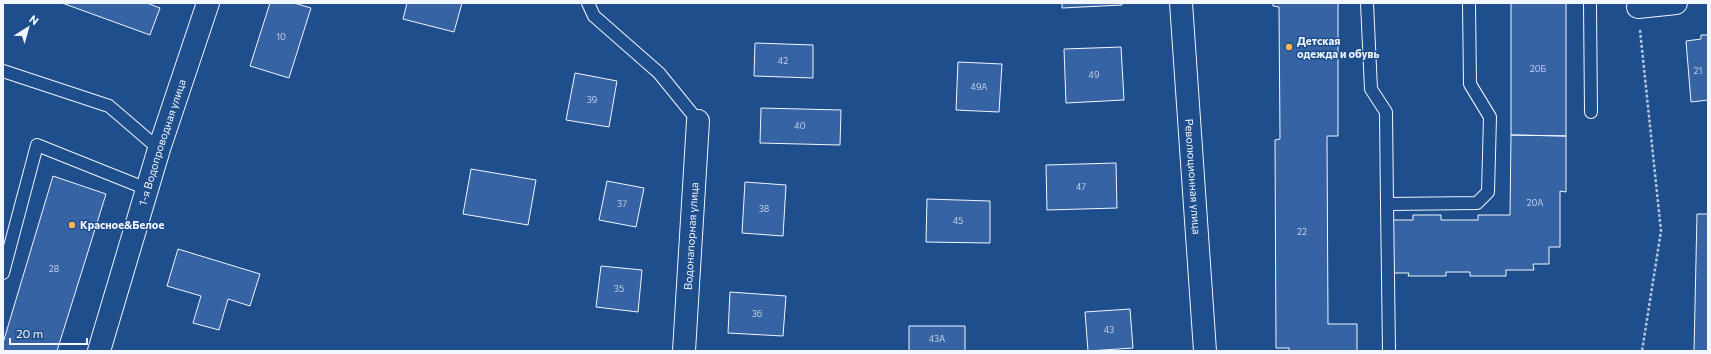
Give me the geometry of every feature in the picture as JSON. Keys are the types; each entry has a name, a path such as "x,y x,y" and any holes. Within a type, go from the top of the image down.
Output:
{"street":[{"name":"1-я Водопроводная улица","path":"99,351 159,149 208,3"},
{"name":"Революционная улица","path":"1181,3 1205,351"},
{"path":"1638,8 1676,3"},
{"name":"Водонапорная улица","path":"684,351 698,121"}],"lane":[{"path":"588,3 594,16 659,73 698,121"},
{"path":"1366,3 1371,89 1386,112 1389,351"},
{"path":"1387,204 1477,203 1488,192 1490,117 1470,84 1469,3"},
{"path":"1590,3 1591,112"},
{"path":"3,71 109,106 159,149"},
{"path":"3,271 37,145 147,189"}],"path":[{"path":"1638,8 1661,231 1642,351"}],"building":[{"path":"62,3 147,3 160,8 150,35"},
{"path":"270,3 294,3 311,8 289,78 250,66"},
{"path":"407,3 462,3 454,32 403,19"},
{"path":"1062,3 1122,3 1122,5 1062,8"},
{"path":"1273,3 1338,3 1338,136 1327,136 1328,324 1357,324 1357,351 1289,351 1289,348 1276,348 1275,140 1280,139 1279,7 1273,6"},
{"path":"1511,3 1566,3 1566,136 1511,135"},
{"path":"1701,35 1708,35 1708,100 1691,102 1686,41 1701,39"},
{"path":"755,43 813,45 813,78 754,76"},
{"path":"1121,47 1124,100 1066,103 1064,49"},
{"path":"958,62 1002,64 999,112 956,110"},
{"path":"575,73 617,81 609,127 566,120"},
{"path":"761,108 841,110 840,145 760,143"},
{"path":"1511,135 1566,136 1566,192 1560,191 1560,247 1549,247 1549,264 1533,264 1534,270 1506,270 1506,276 1470,276 1470,272 1446,272 1446,276 1408,276 1409,273 1393,273 1393,220 1413,220 1413,215 1441,215 1441,220 1478,220 1478,215 1510,215"},
{"path":"1116,163 1117,208 1047,210 1046,165"},
{"path":"471,169 536,180 528,225 463,214"},
{"path":"53,176 106,194 57,351 3,351 3,343"},
{"path":"607,181 644,188 636,227 599,220"},
{"path":"745,182 786,185 783,236 742,233"},
{"path":"927,199 990,201 990,243 926,242"},
{"path":"1697,214 1708,214 1708,351 1694,351"},
{"path":"178,249 260,274 250,306 228,299 219,330 193,323 201,296 167,286"},
{"path":"601,266 642,270 638,312 596,307"},
{"path":"730,292 786,296 783,336 728,333"},
{"path":"1130,309 1133,348 1088,351 1085,312"},
{"path":"909,326 965,326 965,351 909,351"}],"place":[{"name":"Детская одежда и обувь","path":"1289,47"},
{"name":"Красное&Белое","path":"72,225"}]}
